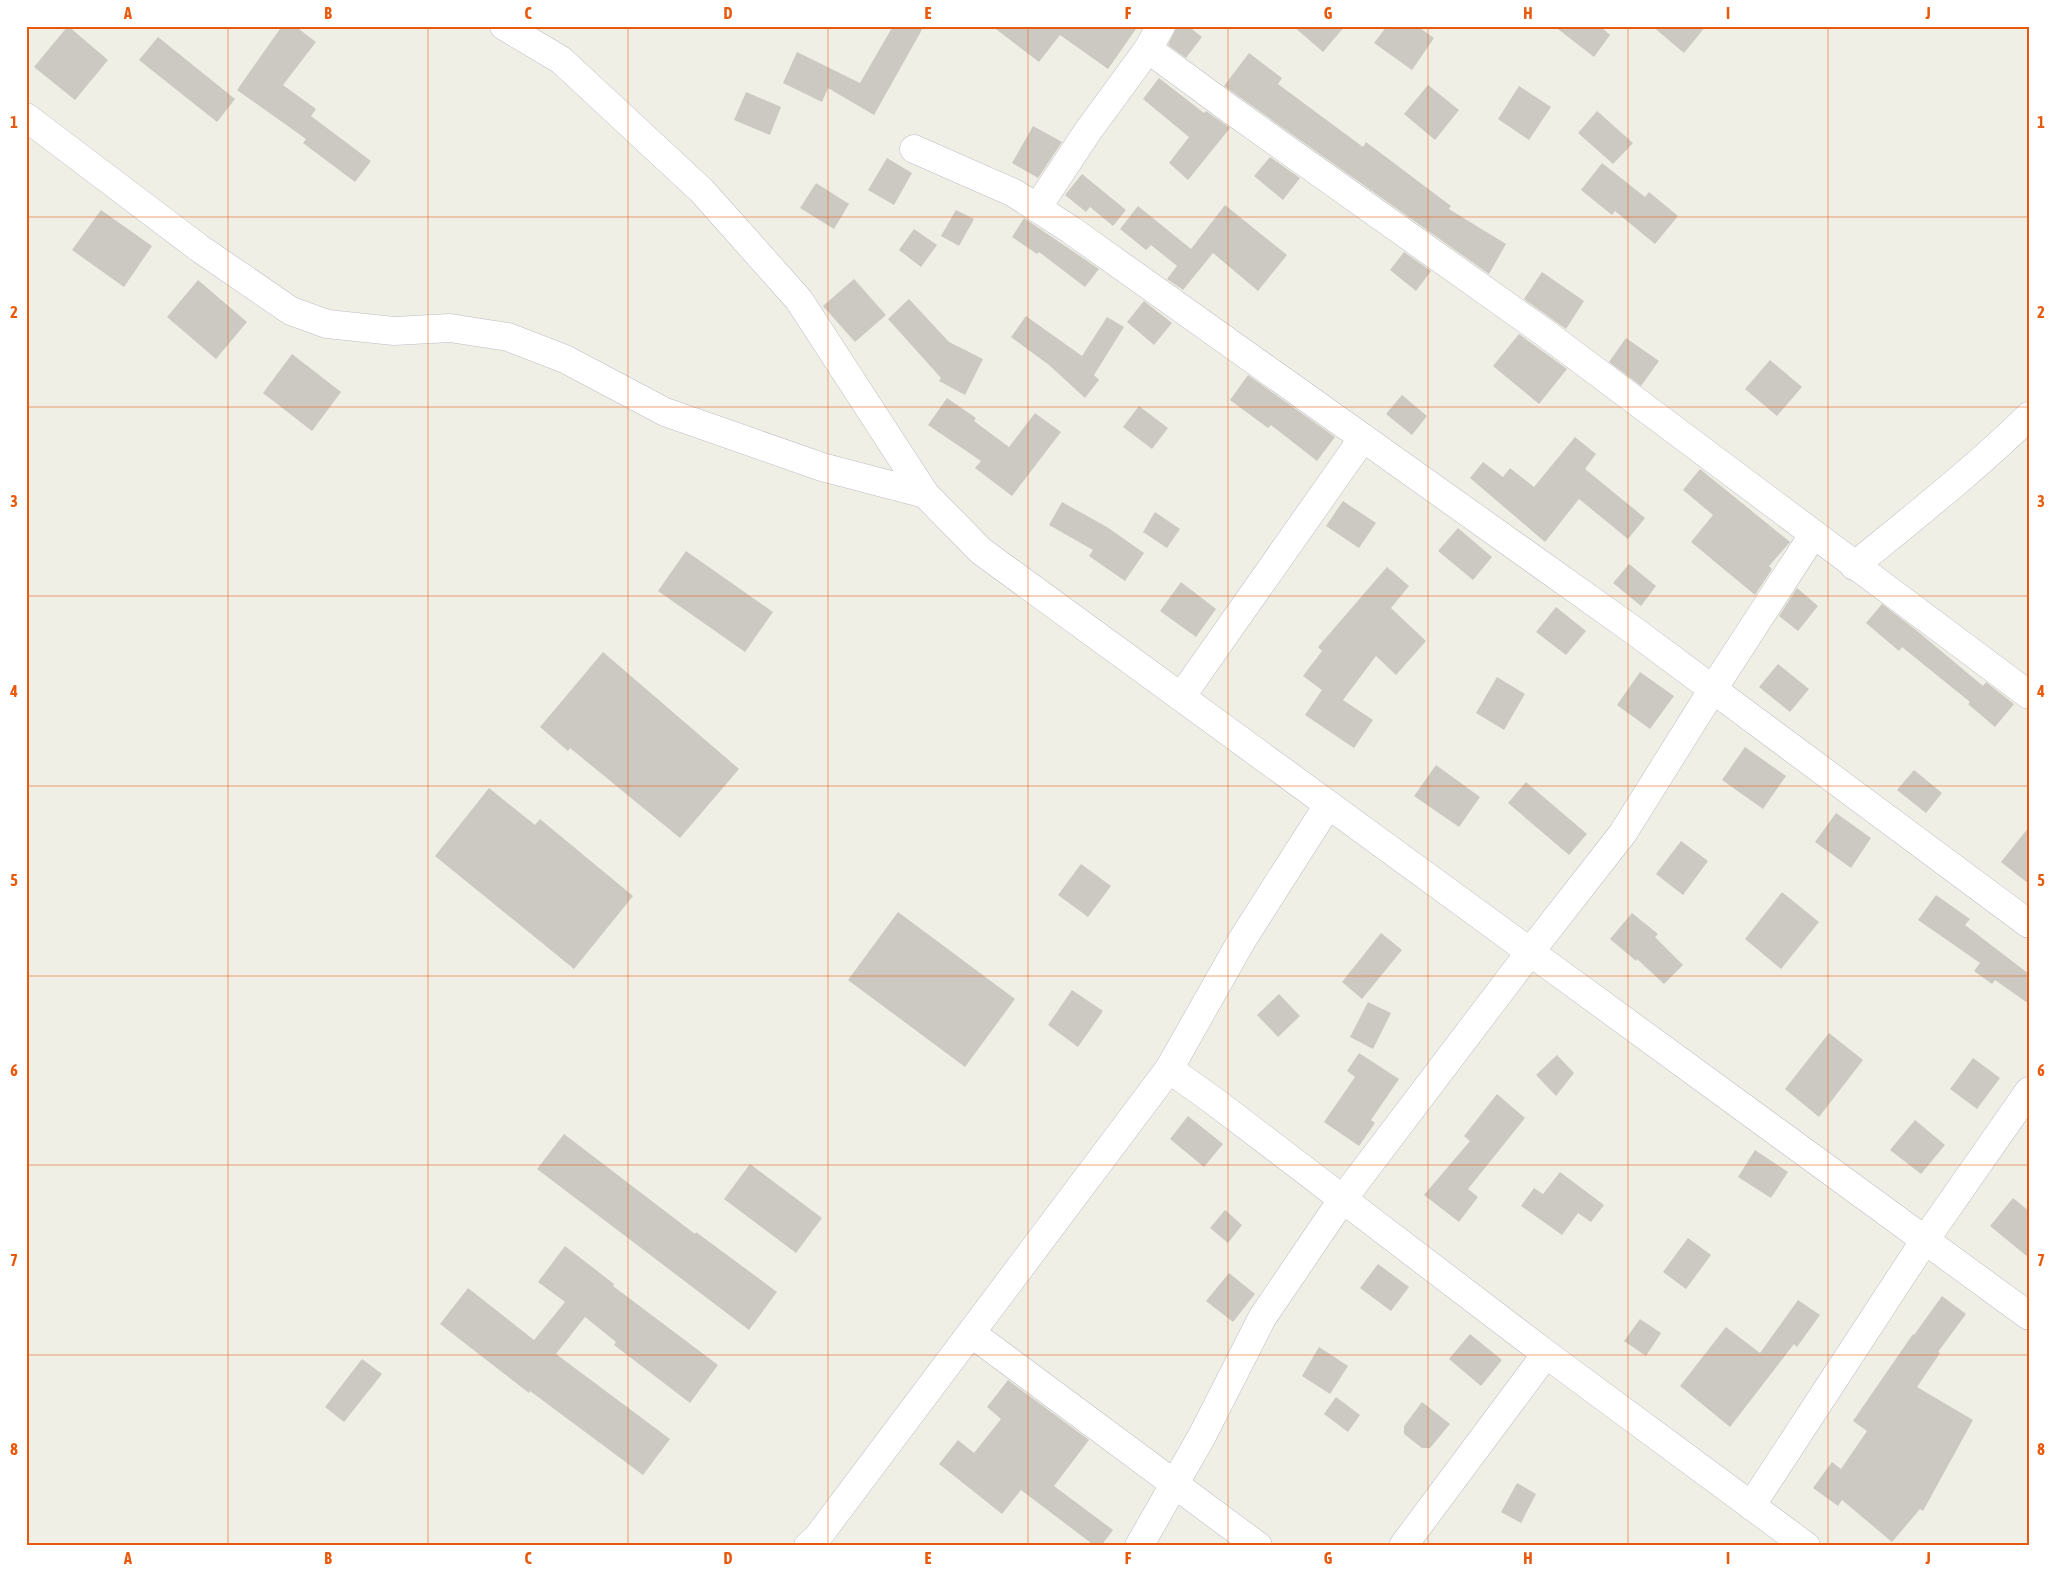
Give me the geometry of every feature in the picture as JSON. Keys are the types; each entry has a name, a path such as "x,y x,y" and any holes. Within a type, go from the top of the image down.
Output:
{"street":[{"path":"504,26 561,60 702,191 799,300 925,494 980,550 2029,1316"},
{"path":"1037,208 1088,131 1155,38 1227,107 1545,333 1854,566 2029,695"},
{"path":"26,117 200,248 290,311 327,324 394,331 450,328 508,337 565,358 665,412 822,467 925,494"},
{"path":"914,149 1014,193 1037,208 1198,320 1633,630 2029,924"},
{"path":"1854,566 1948,489 2029,416"},
{"path":"1181,697 1363,438"},
{"path":"1138,1546 1175,1485 1262,1318 1342,1200 1623,833 1713,689 1813,535"},
{"path":"817,1543 971,1332 1169,1068 1242,940 1328,804"},
{"path":"1169,1068 1214,1100 1342,1200 1546,1354 1806,1546"},
{"path":"1751,1506 1925,1240 2029,1090"},
{"path":"971,1332 1258,1546"},
{"path":"1403,1546 1546,1354"}],"building":[{"path":"68,26 108,60 75,100 34,67"},
{"path":"282,26 295,26 316,42 283,85 316,109 311,116 371,161 355,182 303,143 306,139 237,90"},
{"path":"893,26 924,26 874,115 828,88 822,102 783,83 797,52 860,83"},
{"path":"992,26 1138,26 1108,69 1060,35 1039,62"},
{"path":"1177,26 1188,26 1202,37 1186,58 1168,45"},
{"path":"1293,26 1345,26 1323,52"},
{"path":"1387,26 1417,26 1434,38 1412,70 1374,43"},
{"path":"1554,26 1600,26 1610,35 1594,57"},
{"path":"1652,26 1706,26 1684,53"},
{"path":"158,37 235,99 217,122 139,60"},
{"path":"1249,53 1282,78 1278,84 1363,147 1366,142 1451,206 1449,209 1506,244 1489,274 1224,86"},
{"path":"1159,78 1204,113 1206,111 1230,128 1188,180 1169,163 1189,137 1143,99"},
{"path":"1428,85 1459,110 1435,140 1404,114"},
{"path":"1519,86 1551,107 1529,140 1498,119"},
{"path":"746,92 781,107 770,135 734,120"},
{"path":"1597,111 1633,143 1613,164 1578,133"},
{"path":"1033,126 1062,142 1038,178 1012,163"},
{"path":"1270,157 1300,178 1283,200 1254,176"},
{"path":"887,158 912,173 894,205 868,190"},
{"path":"1602,163 1645,197 1649,192 1678,216 1655,244 1615,211 1612,215 1581,190"},
{"path":"1082,174 1126,210 1113,226 1090,207 1086,212 1065,195"},
{"path":"816,183 849,204 834,229 800,208"},
{"path":"1225,205 1287,255 1258,291 1213,253 1183,290 1167,279 1177,266 1151,245 1146,250 1120,229 1138,206 1191,249"},
{"path":"101,210 152,246 124,287 72,250"},
{"path":"956,210 974,219 959,246 941,236"},
{"path":"1024,218 1099,269 1085,287 1039,252 1037,254 1012,237"},
{"path":"914,229 937,245 921,267 899,250"},
{"path":"1404,252 1431,271 1416,291 1390,270"},
{"path":"1542,272 1584,301 1566,329 1524,299"},
{"path":"854,279 886,315 855,342 823,306"},
{"path":"198,280 247,322 216,359 167,317"},
{"path":"909,299 949,342 983,359 965,395 939,381 941,378 888,319"},
{"path":"1144,301 1172,323 1154,345 1127,322"},
{"path":"1026,316 1082,356 1107,317 1124,327 1094,375 1099,380 1085,398 1049,365 1011,337"},
{"path":"1519,334 1567,369 1539,404 1493,366"},
{"path":"1626,338 1659,361 1641,386 1609,362"},
{"path":"292,354 341,392 312,431 263,393"},
{"path":"1770,360 1802,387 1777,416 1745,389"},
{"path":"1248,375 1335,437 1317,461 1271,425 1268,428 1230,400"},
{"path":"1402,395 1427,416 1412,435 1386,414"},
{"path":"947,398 976,418 974,421 1009,447 1035,413 1061,432 1012,496 975,468 981,461 928,425"},
{"path":"1139,406 1168,428 1152,449 1123,427"},
{"path":"1575,437 1596,454 1585,469 1645,518 1628,539 1579,499 1545,542 1470,478 1483,462 1503,477 1510,468 1534,487"},
{"path":"1700,469 1790,542 1769,566 1772,569 1755,595 1691,542 1713,515 1683,490"},
{"path":"1343,501 1376,523 1359,548 1326,526"},
{"path":"1062,502 1107,527 1144,553 1125,581 1089,556 1093,550 1049,525"},
{"path":"1155,512 1180,529 1167,548 1143,532"},
{"path":"1458,528 1492,557 1473,580 1438,551"},
{"path":"686,551 773,612 745,652 658,591"},
{"path":"1629,564 1656,586 1641,606 1613,583"},
{"path":"1387,567 1409,586 1391,608 1426,641 1396,675 1376,656 1343,700 1373,720 1354,748 1305,715 1322,690 1303,676 1322,651 1318,647"},
{"path":"1181,582 1216,609 1196,637 1160,611"},
{"path":"1797,588 1818,606 1798,631 1779,616"},
{"path":"1882,604 1983,686 1986,682 2014,704 1995,727 1968,704 1970,702 1902,647 1899,651 1866,623"},
{"path":"1556,607 1586,631 1566,655 1536,632"},
{"path":"603,652 739,769 680,838 570,748 568,751 540,727"},
{"path":"1778,664 1809,689 1790,712 1759,687"},
{"path":"1640,672 1674,696 1650,729 1617,705"},
{"path":"1497,677 1525,694 1504,730 1476,713"},
{"path":"1745,747 1786,776 1763,809 1722,780"},
{"path":"1436,765 1480,797 1459,827 1414,796"},
{"path":"1914,770 1942,793 1926,813 1897,790"},
{"path":"1526,782 1587,834 1569,855 1508,803"},
{"path":"489,788 535,825 540,819 633,896 574,969 435,856"},
{"path":"1836,813 1871,838 1851,868 1815,842"},
{"path":"2029,827 2029,884 2001,862"},
{"path":"1681,841 1708,861 1683,895 1656,874"},
{"path":"1081,864 1111,886 1088,917 1058,895"},
{"path":"1782,892 1819,922 1781,969 1745,939"},
{"path":"1936,895 1970,919 1965,925 2029,974 2029,1004 1995,980 1992,984 1974,971 1980,963 1918,920"},
{"path":"898,912 1015,999 965,1067 848,980"},
{"path":"1632,913 1658,934 1655,937 1683,965 1664,984 1637,959 1636,961 1610,939"},
{"path":"1381,933 1402,950 1362,999 1342,982"},
{"path":"1072,990 1103,1011 1078,1047 1048,1025"},
{"path":"1279,994 1300,1016 1278,1037 1257,1015"},
{"path":"1368,1002 1391,1013 1373,1049 1350,1037"},
{"path":"1829,1033 1863,1060 1819,1117 1785,1089"},
{"path":"1359,1053 1399,1079 1371,1120 1375,1123 1359,1146 1324,1122 1355,1077 1347,1071"},
{"path":"1557,1055 1574,1073 1556,1096 1536,1075"},
{"path":"1973,1058 2000,1078 1977,1109 1950,1089"},
{"path":"1497,1094 1525,1118 1468,1189 1478,1197 1459,1222 1424,1195 1470,1141 1464,1136"},
{"path":"1188,1116 1223,1144 1204,1167 1170,1139"},
{"path":"1915,1120 1945,1145 1921,1174 1890,1150"},
{"path":"564,1134 695,1234 696,1232 777,1292 749,1330 537,1169"},
{"path":"1755,1150 1788,1172 1771,1198 1738,1177"},
{"path":"750,1164 822,1218 796,1253 724,1199"},
{"path":"1560,1172 1604,1205 1591,1222 1578,1213 1562,1235 1521,1206 1534,1188 1543,1194"},
{"path":"2013,1198 2029,1211 2029,1258 1990,1226"},
{"path":"1225,1210 1242,1225 1228,1243 1210,1228"},
{"path":"1688,1238 1711,1255 1686,1289 1663,1272"},
{"path":"565,1246 614,1284 613,1286 718,1365 690,1403 614,1345 616,1342 585,1317 556,1354 670,1439 643,1475 530,1391 529,1393 440,1324 468,1288 534,1340 565,1302 538,1282"},
{"path":"1378,1264 1409,1287 1391,1311 1360,1288"},
{"path":"1229,1273 1255,1294 1233,1322 1206,1301"},
{"path":"1942,1296 1966,1314 1938,1352 1940,1353 1917,1387 1973,1420 1923,1511 1920,1509 1892,1542 1842,1500 1838,1506 1813,1488 1832,1462 1841,1469 1867,1431 1853,1421 1913,1334"},
{"path":"1798,1300 1820,1315 1797,1347 1794,1344 1730,1427 1680,1386 1726,1327 1760,1353"},
{"path":"1640,1319 1661,1333 1646,1356 1624,1341"},
{"path":"1470,1334 1502,1360 1481,1386 1449,1359"},
{"path":"1319,1347 1348,1366 1330,1394 1302,1376"},
{"path":"362,1359 382,1374 344,1422 325,1407"},
{"path":"1008,1380 1089,1440 1054,1486 1113,1530 1101,1546 1095,1546 1021,1490 1002,1514 939,1464 958,1440 974,1453 1001,1419 987,1407"},
{"path":"1336,1397 1360,1415 1348,1432 1324,1414"},
{"path":"1422,1402 1450,1424 1430,1448 1422,1448 1404,1434 1404,1426"},
{"path":"1517,1483 1536,1494 1521,1523 1501,1512"}]}
